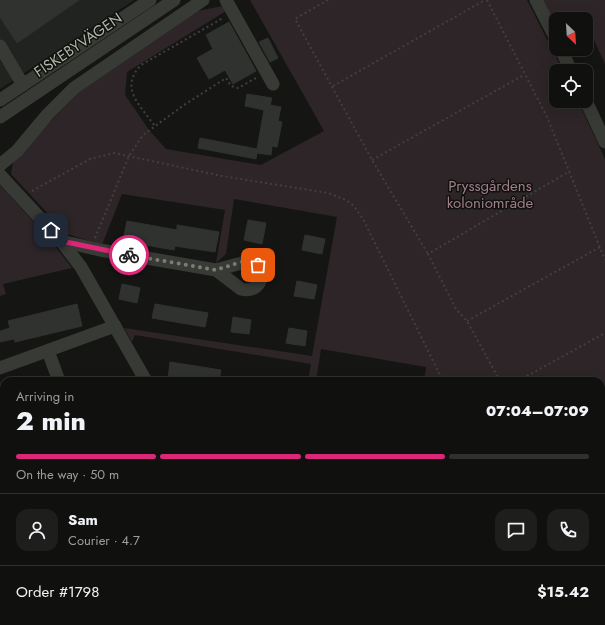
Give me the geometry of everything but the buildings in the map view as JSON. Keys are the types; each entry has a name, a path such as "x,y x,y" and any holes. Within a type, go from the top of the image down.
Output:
{"street":[{"name":"FISKEBYVÄGEN","path":"0,100 150,0"},
{"name":"FISKEBYVÄGEN","path":"0,117 174,0"},
{"path":"0,165 17,151 48,114 74,88 203,0"},
{"path":"226,0 269,78"},
{"path":"536,0 549,25"},
{"path":"0,46 23,85"},
{"path":"589,108 605,142"},
{"path":"0,175 61,241 81,267 144,377"},
{"path":"61,241 91,248 216,270"},
{"path":"0,368 115,326"},
{"path":"48,351 58,377"}],"path":[{"path":"328,0 295,19 333,86 372,160 428,254 456,309 467,321 498,377"},
{"path":"333,86 486,0 547,117 605,260"},
{"path":"154,125 132,93 132,80 135,72 141,65 233,12"},
{"path":"372,160 524,75"},
{"path":"91,248 129,156 143,135 154,125 226,78 231,86 238,88 269,78"},
{"path":"20,198 90,159 114,154 222,176 322,192 346,200 354,206 363,219 441,377"},
{"path":"428,254 570,171"},
{"path":"467,321 600,247"},
{"path":"525,377 605,333"}],"shaded area":[{"path":"0,0 134,0 0,89"}],"green space":[{"name":"Pryssgårdens koloniområde","path":"250,0 527,0 549,43 549,56 555,56 559,64 549,64 549,108 581,108 605,159 605,377 425,377 426,367 321,349 317,377 309,377 311,364 135,335 132,342 124,328 312,356 337,217 234,199 226,254 216,263 225,210 122,194 102,245 67,234 11,174 13,162 76,94 197,11 223,6 226,11 127,72 125,95 149,130 166,149 261,165 324,131"},
{"path":"542,0 605,0 605,64 593,38 593,12 549,12"},
{"path":"0,185 51,241 72,268 3,284 6,294 0,296"}],"way so far":[{"path":"129,255 216,270 244,261 254,262 258,265"}],"route":[{"path":"51,230 61,241 129,255"}]}
